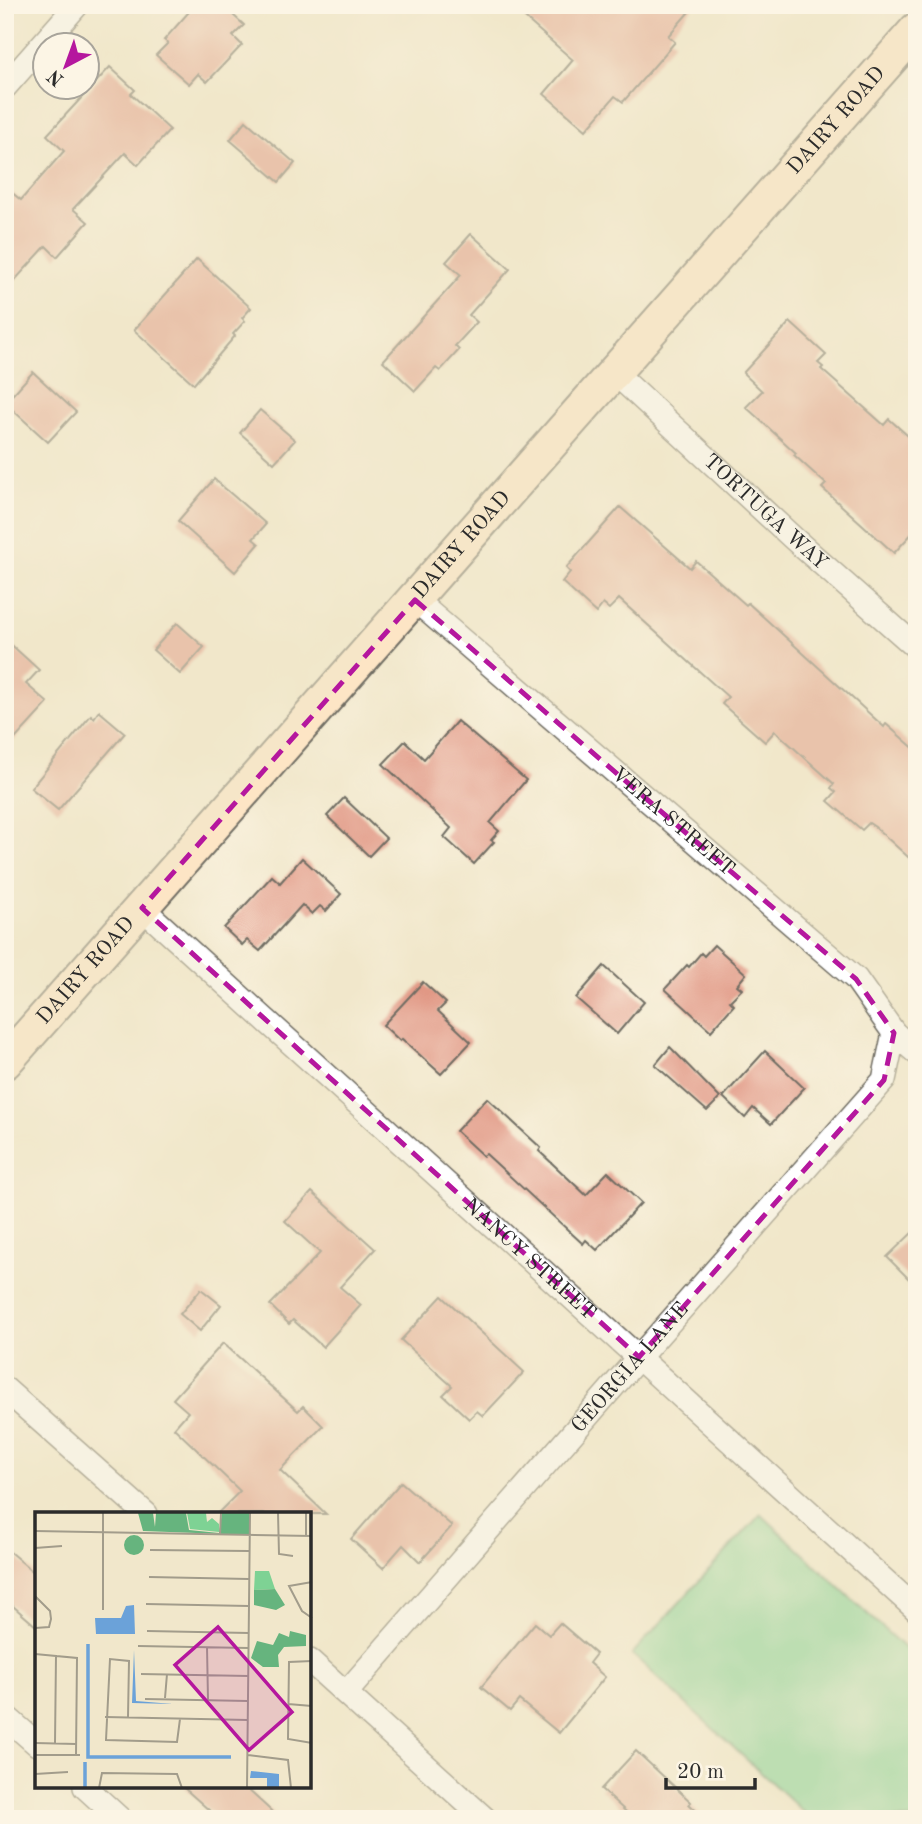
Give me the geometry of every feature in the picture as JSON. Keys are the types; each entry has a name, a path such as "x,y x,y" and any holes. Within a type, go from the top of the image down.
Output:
{"street":[{"path":"5,87 78,5"},
{"name":"DAIRY ROAD","path":"5,1062 917,29"},
{"name":"TORTUGA WAY","path":"615,373 783,530 917,648"},
{"name":"VERA STREET","path":"415,600 856,979 894,1032 917,1053"},
{"name":"NANCY STREET","path":"142,908 917,1610"},
{"name":"GEORGIA LANE","path":"346,1693 884,1080 894,1032"},
{"path":"5,1389 144,1512"},
{"path":"312,1663 485,1819"},
{"path":"5,1716 35,1742"},
{"path":"87,1789 120,1819"}],"highlighted area":[{"path":"415,600 856,979 894,1033 884,1080 639,1357 142,908"}],"green space":[{"path":"761,1514 917,1660 917,1819 811,1819 632,1654"}],"building":[{"path":"195,5 222,5 244,25 233,36 242,45 207,82 198,74 189,84 156,55 168,43 164,40"},
{"path":"510,5 695,5 668,36 675,42 623,102 615,96 586,130 544,94 573,60"},
{"path":"110,67 135,90 131,94 170,130 138,165 125,153 73,209 88,222 57,257 46,246 5,291 5,187 21,200 64,151 47,135 78,102 102,102 102,76"},
{"path":"246,121 295,163 279,182 230,140"},
{"path":"471,234 510,269 469,315 477,322 455,346 459,350 440,371 436,368 415,391 383,361 461,275 446,262"},
{"path":"197,259 251,308 242,318 245,321 233,334 235,336 194,384 134,330"},
{"path":"790,322 826,355 818,363 823,367 821,369 884,425 889,419 917,444 917,528 894,553 822,488 826,484 746,407 762,391 743,373"},
{"path":"33,372 76,412 48,442 5,403"},
{"path":"260,410 295,440 274,463 240,433"},
{"path":"214,479 266,524 253,539 259,544 235,572 178,521"},
{"path":"620,507 690,568 696,561 746,605 748,603 884,727 886,724 917,751 917,865 875,827 869,823 862,830 828,801 836,792 831,788 834,784 775,731 765,742 722,704 728,697 619,599 609,609 603,604 596,613 562,582 570,572 566,568"},
{"path":"177,623 204,647 180,674 153,650"},
{"path":"5,639 39,670 26,684 48,703 5,750"},
{"path":"99,711 125,733 58,810 31,788 91,715 94,718"},
{"path":"457,721 526,780 490,823 499,831 491,840 494,842 474,864 444,837 451,828 383,764 405,741 424,759"},
{"path":"344,798 386,838 369,856 327,816"},
{"path":"302,858 341,894 326,911 320,906 312,914 302,905 260,951 247,940 242,945 224,928 272,876 280,883"},
{"path":"714,945 746,974 737,985 742,989 730,1001 734,1005 711,1031 665,989 687,965 689,967 701,953 704,956"},
{"path":"604,966 644,1002 617,1034 576,998"},
{"path":"423,982 446,1003 438,1011 471,1042 441,1074 383,1025"},
{"path":"670,1047 720,1098 707,1111 655,1065"},
{"path":"765,1051 804,1088 771,1124 753,1108 745,1118 723,1097"},
{"path":"487,1098 586,1195 608,1172 641,1203 597,1250 586,1240 583,1244 486,1154 483,1156 456,1131"},
{"path":"312,1192 375,1249 340,1287 361,1305 323,1347 293,1320 289,1324 270,1305 320,1253 285,1221"},
{"path":"917,1228 917,1287 887,1257"},
{"path":"201,1289 221,1305 200,1331 180,1314"},
{"path":"442,1296 524,1372 483,1416 477,1411 469,1419 443,1395 452,1386 401,1340"},
{"path":"223,1343 298,1411 303,1406 323,1426 280,1470 326,1514 219,1512 240,1491 174,1428 188,1412 173,1399"},
{"path":"401,1482 452,1526 420,1562 403,1545 383,1568 351,1539"},
{"path":"5,1548 35,1573 35,1625 5,1599"},
{"path":"535,1623 549,1635 560,1623 596,1654 589,1663 605,1677 559,1733 519,1700 510,1711 481,1687"},
{"path":"636,1751 691,1802 689,1804 705,1819 634,1819 601,1789"},
{"path":"185,1789 247,1789 280,1819 219,1819"}]}
